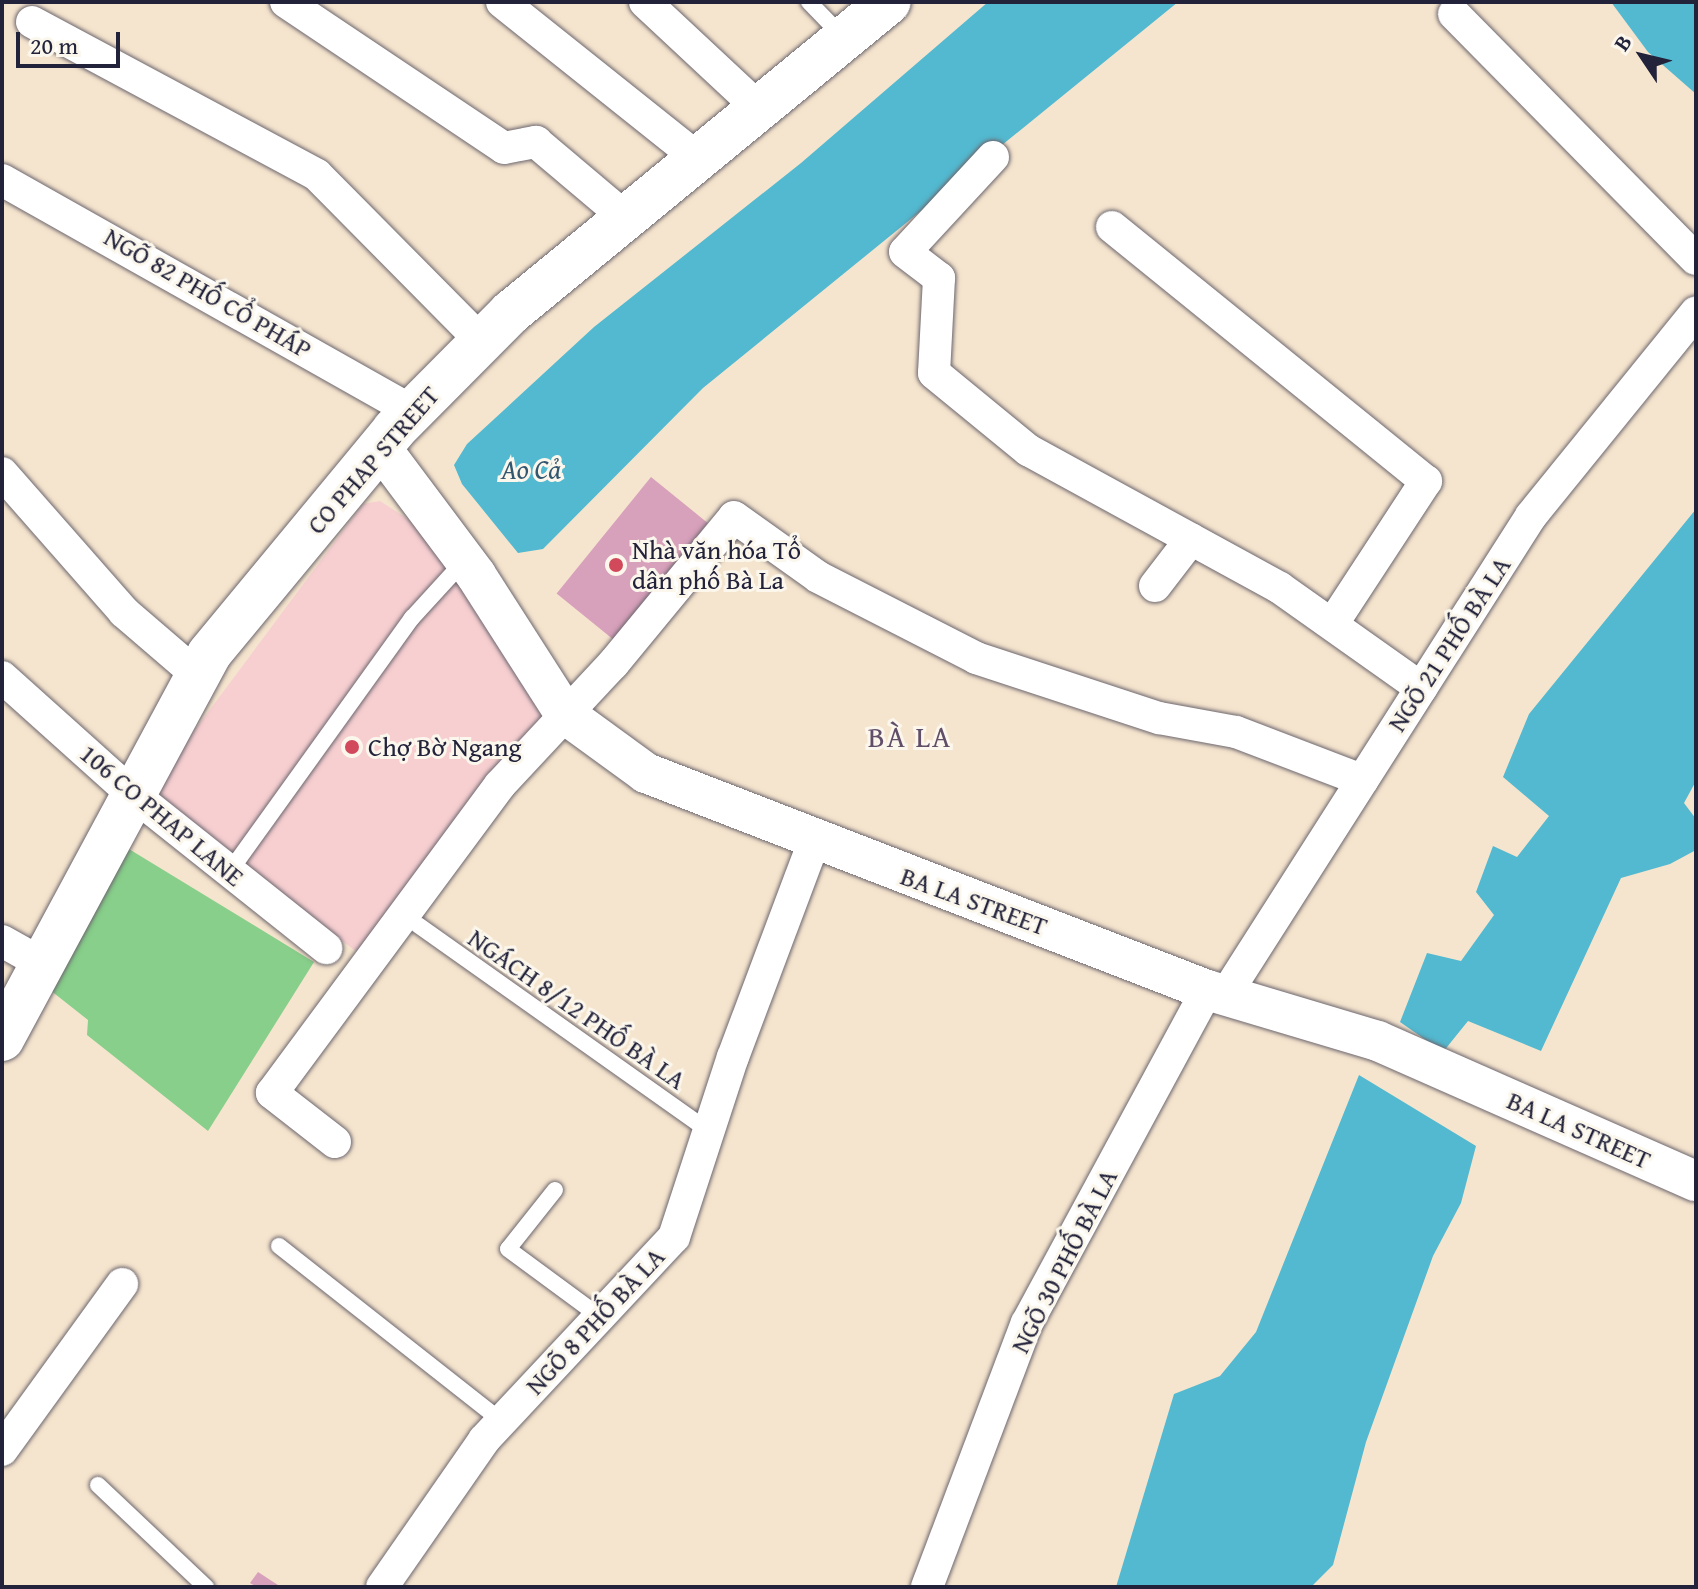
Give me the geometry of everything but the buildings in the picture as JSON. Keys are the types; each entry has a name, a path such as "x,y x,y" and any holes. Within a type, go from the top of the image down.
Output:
{"main road":[{"name":"CO PHAP STREET","path":"8,1017 43,964 130,792 196,674 412,411 480,340 701,161 889,2"}],"street":[{"path":"286,2 504,148 536,142 627,219"},
{"path":"502,2 701,161"},
{"path":"645,2 761,110"},
{"path":"1454,14 1696,259"},
{"path":"32,22 317,175 480,340"},
{"path":"993,157 905,252 939,278 934,373 1028,450 1191,539 1333,623 1421,688"},
{"name":"NGÕ 82 PHỐ CỔ PHÁP","path":"2,180 412,411"},
{"path":"1112,227 1426,481 1333,623"},
{"name":"NGÕ 21 PHỐ BÀ LA","path":"1217,992 1362,780 1531,516 1696,312"},
{"name":"BA LA STREET","path":"381,448 465,559 565,714 646,773 814,842 1217,992 1378,1041 1696,1181"},
{"path":"2,473 124,612 196,674"},
{"path":"335,1142 272,1093 500,785 734,517 818,577 976,658 1159,718 1236,732 1362,780"},
{"path":"1155,586 1191,539"},
{"name":"106 CO PHAP LANE","path":"2,677 130,792 326,948"},
{"name":"NGÕ 8 PHỐ BÀ LA","path":"382,1587 501,1421 674,1237 709,1131 814,842"},
{"path":"2,941 43,964"},
{"name":"NGÕ 30 PHỐ BÀ LA","path":"927,1587 1027,1323 1217,992"},
{"path":"2,1450 122,1284"}],"lane":[{"path":"809,2 845,39"},
{"path":"230,871 412,618 465,559"},
{"name":"NGÁCH 8/12 PHỐ BÀ LA","path":"418,925 709,1131"},
{"path":"555,1190 508,1249 599,1316"},
{"path":"279,1246 501,1421"},
{"path":"98,1485 206,1587"}],"shaded area":[{"name":"Chợ Bờ Ngang","path":"380,501 414,523 553,712 360,954 144,798 363,504"}],"green space":[{"path":"124,846 314,962 208,1131 87,1035 88,1020 50,990"}],"water":[{"name":"Ao Cả","path":"988,2 1178,2 703,388 543,549 518,553 462,484 454,465 467,444 594,327 801,163"},
{"path":"1611,2 1696,2 1696,94 1648,52"},
{"path":"1696,509 1696,781 1684,803 1696,819 1696,850 1670,864 1621,878 1541,1051 1468,1021 1443,1052 1400,1022 1427,953 1461,961 1494,915 1476,892 1493,846 1517,857 1549,816 1503,777 1529,714"},
{"path":"1359,1075 1476,1146 1461,1203 1433,1256 1366,1442 1333,1565 1311,1587 1116,1587 1174,1394 1220,1376 1256,1332"}],"place":[{"name":"Nhà văn hóa Tổ dân phố Bà La","path":"616,565"},
{"name":"Chợ Bờ Ngang","path":"352,747"}],"district":[{"name":"BÀ LA","path":"910,736"}]}
